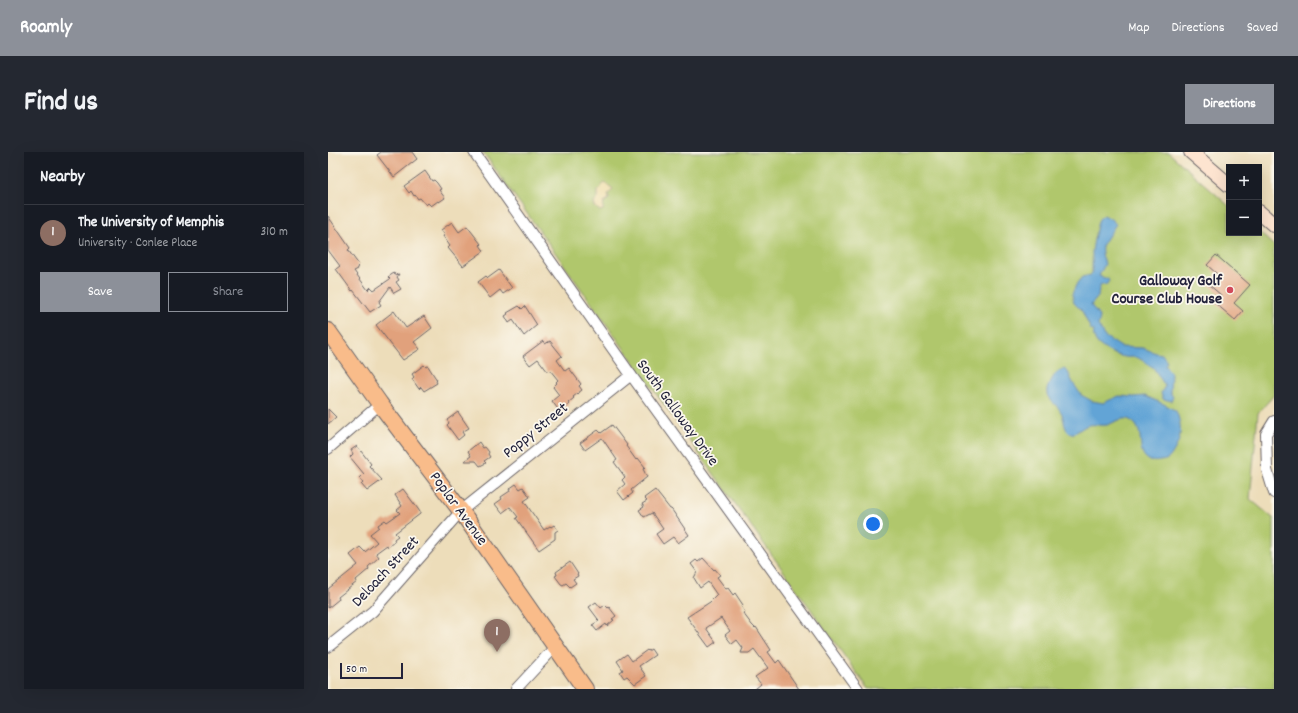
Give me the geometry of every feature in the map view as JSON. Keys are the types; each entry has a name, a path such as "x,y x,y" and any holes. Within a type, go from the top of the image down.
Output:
{"main road":[{"path":"1191,152 1226,182"},
{"path":"1262,215 1274,225"},
{"name":"Poplar Avenue","path":"328,330 380,404 461,511 585,689"}],"street":[{"name":"South Galloway Drive","path":"474,152 631,375 858,689"},
{"name":"Poppy Street","path":"461,511 631,375"},
{"path":"328,449 380,404"},
{"path":"1274,421 1266,434 1266,470 1274,493"},
{"name":"Deloach Street","path":"328,647 373,611 461,511"},
{"path":"516,689 555,648"}],"green space":[{"path":"483,152 1168,152 1226,203 1226,236 1262,235 1274,246 1274,395 1258,413 1250,499 1274,519 1274,689 868,689"}],"sand":[{"path":"605,183 613,190 608,194 609,199 604,202 603,210 600,211 595,207 594,203 598,198 598,191"}],"water":[{"path":"1104,215 1116,224 1102,246 1105,264 1099,276 1108,279 1109,281 1106,285 1101,285 1098,297 1091,305 1100,318 1098,325 1104,336 1121,347 1143,348 1162,354 1167,361 1165,365 1171,373 1170,392 1173,397 1171,401 1163,399 1161,393 1165,386 1153,367 1138,358 1120,356 1109,352 1099,345 1094,336 1094,331 1091,330 1082,311 1074,303 1072,294 1077,283 1082,277 1091,275 1092,250 1096,230 1099,219"},
{"path":"1063,369 1068,372 1081,395 1092,401 1103,403 1119,396 1145,396 1176,411 1180,426 1180,435 1171,456 1166,460 1156,462 1146,458 1143,454 1138,428 1127,419 1121,419 1107,425 1089,425 1074,433 1068,432 1065,427 1062,414 1050,399 1047,392 1048,387 1055,375"}],"building":[{"path":"381,152 412,152 417,159 394,177 377,155"},
{"path":"425,171 432,181 434,180 437,183 441,189 439,190 445,198 431,206 428,203 426,205 420,198 418,199 415,195 414,196 411,191 409,193 404,186"},
{"path":"328,216 350,248 348,250 359,265 357,267 358,269 354,271 368,290 371,287 374,290 390,279 388,277 394,273 395,275 399,274 397,277 399,280 396,282 401,289 394,293 390,287 379,302 381,305 370,312 336,269 340,266 328,250"},
{"path":"452,222 459,232 467,226 481,244 480,245 484,251 463,266 448,248 450,246 441,230"},
{"name":"Galloway Golf Course Club House","path":"1216,255 1250,285 1234,303 1243,311 1235,320 1215,303 1221,295 1208,284 1217,274 1207,265"},
{"path":"499,270 512,288 503,294 500,290 490,298 478,282 486,276 488,278"},
{"path":"519,306 522,309 525,306 537,325 524,336 513,320 509,323 505,316 508,314 507,313"},
{"path":"394,311 406,328 424,316 432,328 414,342 420,349 403,360 376,325"},
{"path":"543,341 545,344 550,341 562,356 557,360 565,371 569,368 581,384 579,386 582,390 573,397 574,398 568,403 570,404 560,412 552,401 559,395 553,387 558,380 550,370 548,372 538,359 530,365 523,356"},
{"path":"424,365 426,367 428,366 437,380 437,383 424,391 421,387 419,389 412,379 414,377 412,374"},
{"path":"328,409 336,417 328,424"},
{"path":"458,412 469,428 462,432 464,435 458,440 447,425 449,423 447,420"},
{"path":"612,425 636,460 638,458 645,467 643,469 647,477 631,490 633,493 624,500 617,491 625,484 622,480 625,477 614,462 617,460 602,438 585,450 580,443 598,430 601,433"},
{"path":"479,442 483,448 485,447 489,452 488,454 490,457 484,461 486,463 480,466 476,461 464,461 471,456 468,451"},
{"path":"357,446 371,464 369,466 382,480 367,491 361,484 363,482 360,478 364,474 350,457 353,454 351,450"},
{"path":"516,484 520,489 523,487 530,497 524,501 544,530 554,525 558,530 555,532 555,539 539,550 510,507 502,513 495,504 502,499 501,497 510,491 509,489"},
{"path":"403,489 420,514 395,533 398,536 394,539 395,541 388,547 387,545 376,553 379,557 368,567 369,569 328,608 328,589 358,565 350,555 360,547 365,552 377,542 370,534 385,520 387,522 400,513 397,510 402,506 395,495"},
{"path":"655,490 672,510 689,535 678,543 673,537 663,544 656,534 663,529 652,513 644,517 639,510 644,507 642,504 647,501 644,498"},
{"path":"703,558 720,575 717,577 726,589 728,588 733,595 735,593 743,605 741,606 745,612 743,613 752,625 755,628 756,627 771,650 768,652 776,663 779,660 799,689 755,689 761,684 755,677 768,668 754,649 749,653 741,653 743,648 737,640 732,644 725,635 730,631 721,618 706,628 716,642 709,647 687,617 710,602 717,595 708,582 700,588 694,578 697,572 691,564 696,560 698,562"},
{"path":"570,562 578,576 573,579 576,583 570,587 566,583 563,585 561,584 555,576 557,575 556,572"},
{"path":"596,602 601,608 605,605 608,608 609,607 616,616 607,626 606,624 597,631 592,625 599,621 589,607"},
{"path":"651,649 655,655 639,666 646,676 635,684 627,676 624,678 620,672 623,670 617,661 627,654 632,661 647,650 648,651"}],"place":[{"name":"Galloway Golf Course Club House","path":"1230,290"},
{"name":"The University of Memphis","path":"497,652"}]}
